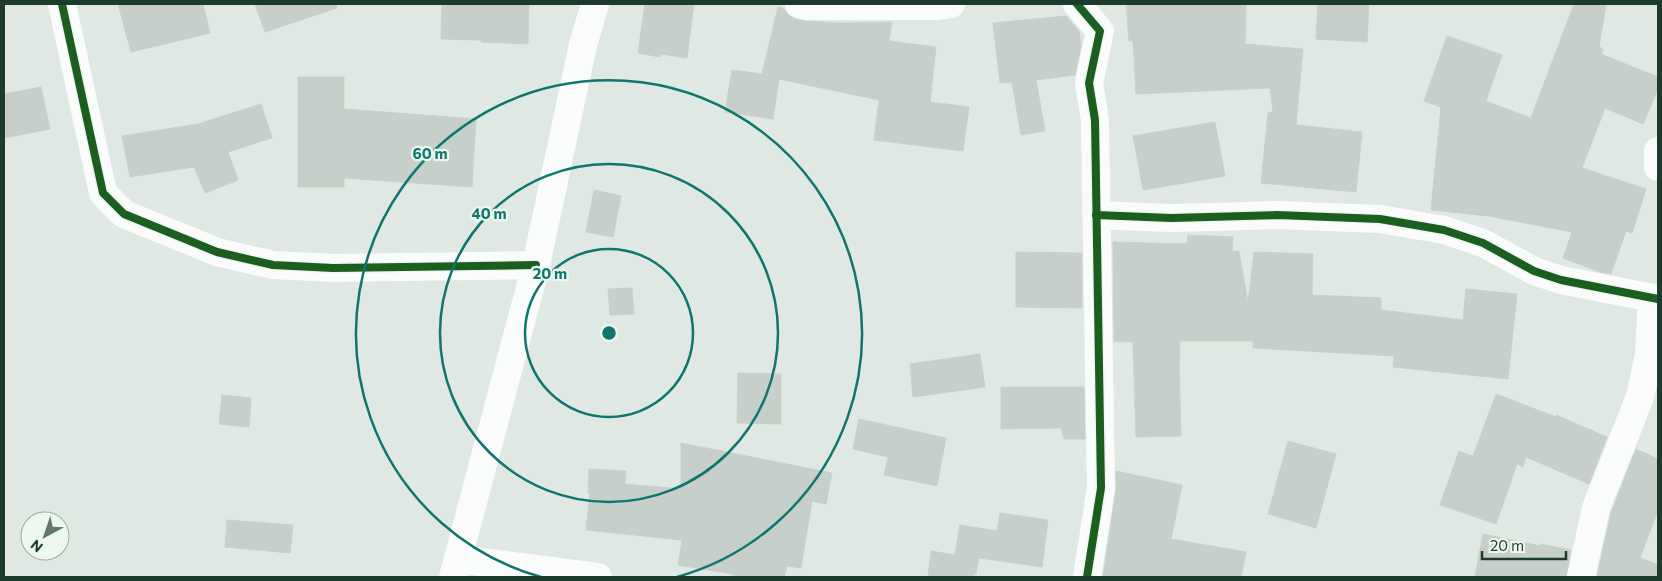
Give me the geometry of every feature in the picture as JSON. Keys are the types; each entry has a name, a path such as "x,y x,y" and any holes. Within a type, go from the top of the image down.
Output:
{"street":[{"path":"62,4 103,193 124,214 217,252 273,265 333,268 536,265"},
{"path":"595,4 583,45 536,265 456,568 598,577"},
{"path":"799,4 808,6 938,6 951,4"},
{"path":"1077,4 1100,31 1089,84 1095,120 1101,488 1087,577"},
{"path":"1658,151 1658,167"},
{"path":"1096,215 1171,218 1277,215 1380,219 1444,230 1483,243 1534,271 1561,280 1655,299 1649,354 1640,396 1596,508 1581,577"}],"building":[{"path":"118,4 203,4 210,33 131,52"},
{"path":"255,4 336,4 337,8 265,32"},
{"path":"442,4 529,4 528,44 441,39"},
{"path":"645,4 694,4 687,58 661,54 660,57 638,53"},
{"path":"1126,4 1246,4 1245,44 1303,49 1296,125 1362,132 1356,192 1261,183 1268,113 1273,112 1270,88 1136,94 1133,41 1129,41"},
{"path":"1318,4 1369,4 1367,42 1316,39"},
{"path":"1574,4 1606,4 1599,47 1603,49 1601,54 1658,77 1658,89 1643,124 1605,108 1582,168 1646,189 1632,233 1626,231 1611,274 1600,272 1563,258 1572,232 1488,216 1431,210 1441,107 1424,101 1447,36 1502,55 1486,101 1531,118"},
{"path":"778,7 784,9 788,15 795,19 803,21 839,23 892,22 889,41 936,47 930,102 969,107 963,151 874,140 879,100 779,79 773,119 725,112 732,70 762,74"},
{"path":"1066,16 1079,31 1081,46 1075,75 1036,80 1045,131 1021,135 1012,82 1000,83 993,23"},
{"path":"298,77 344,77 344,109 476,119 472,187 344,178 344,187 298,187"},
{"path":"41,87 50,129 4,138 4,94"},
{"path":"261,104 272,138 228,152 238,180 205,193 194,167 130,177 122,136 198,124"},
{"path":"1215,122 1225,176 1143,190 1133,136"},
{"path":"594,190 621,196 613,237 586,232"},
{"path":"1188,235 1233,237 1232,251 1239,251 1248,303 1254,252 1313,254 1312,295 1381,298 1381,310 1463,320 1466,289 1517,294 1508,379 1393,367 1394,356 1253,348 1253,341 1180,341 1181,436 1136,437 1133,342 1114,341 1113,242 1187,244"},
{"path":"1016,252 1082,253 1082,308 1016,307"},
{"path":"632,288 634,314 610,315 608,289"},
{"path":"980,354 985,387 913,397 910,364"},
{"path":"738,373 781,374 781,424 737,423"},
{"path":"1001,387 1084,387 1085,439 1064,439 1061,428 1001,429"},
{"path":"1496,394 1556,417 1556,415 1607,437 1589,484 1526,457 1523,467 1517,464 1496,524 1440,505 1459,451 1473,456"},
{"path":"222,395 251,398 249,427 219,424"},
{"path":"859,419 946,438 937,486 884,475 888,457 853,449"},
{"path":"1288,441 1336,454 1316,528 1268,514"},
{"path":"681,443 832,473 826,504 812,501 801,568 787,566 784,577 733,577 733,574 678,565 682,540 586,530 590,493 588,493 589,469 626,471 625,484 681,489"},
{"path":"1636,449 1658,459 1658,510 1640,558 1658,565 1658,577 1597,577 1611,513"},
{"path":"1116,471 1182,485 1171,539 1246,552 1241,577 1103,577 1116,490"},
{"path":"1000,513 1048,520 1042,567 979,558 974,577 928,577 931,551 955,555 960,525 997,531"},
{"path":"227,520 293,525 290,553 225,547"},
{"path":"1483,534 1540,546 1540,544 1571,550 1566,577 1475,577"}],"cycle path":[{"path":"62,4 103,193 124,214 217,252 273,265 333,268 536,265"},
{"path":"1077,4 1100,31 1089,83 1095,120 1101,488 1087,577"},
{"path":"1096,215 1171,218 1277,215 1380,219 1444,230 1483,243 1534,271 1561,280 1658,299"}]}
